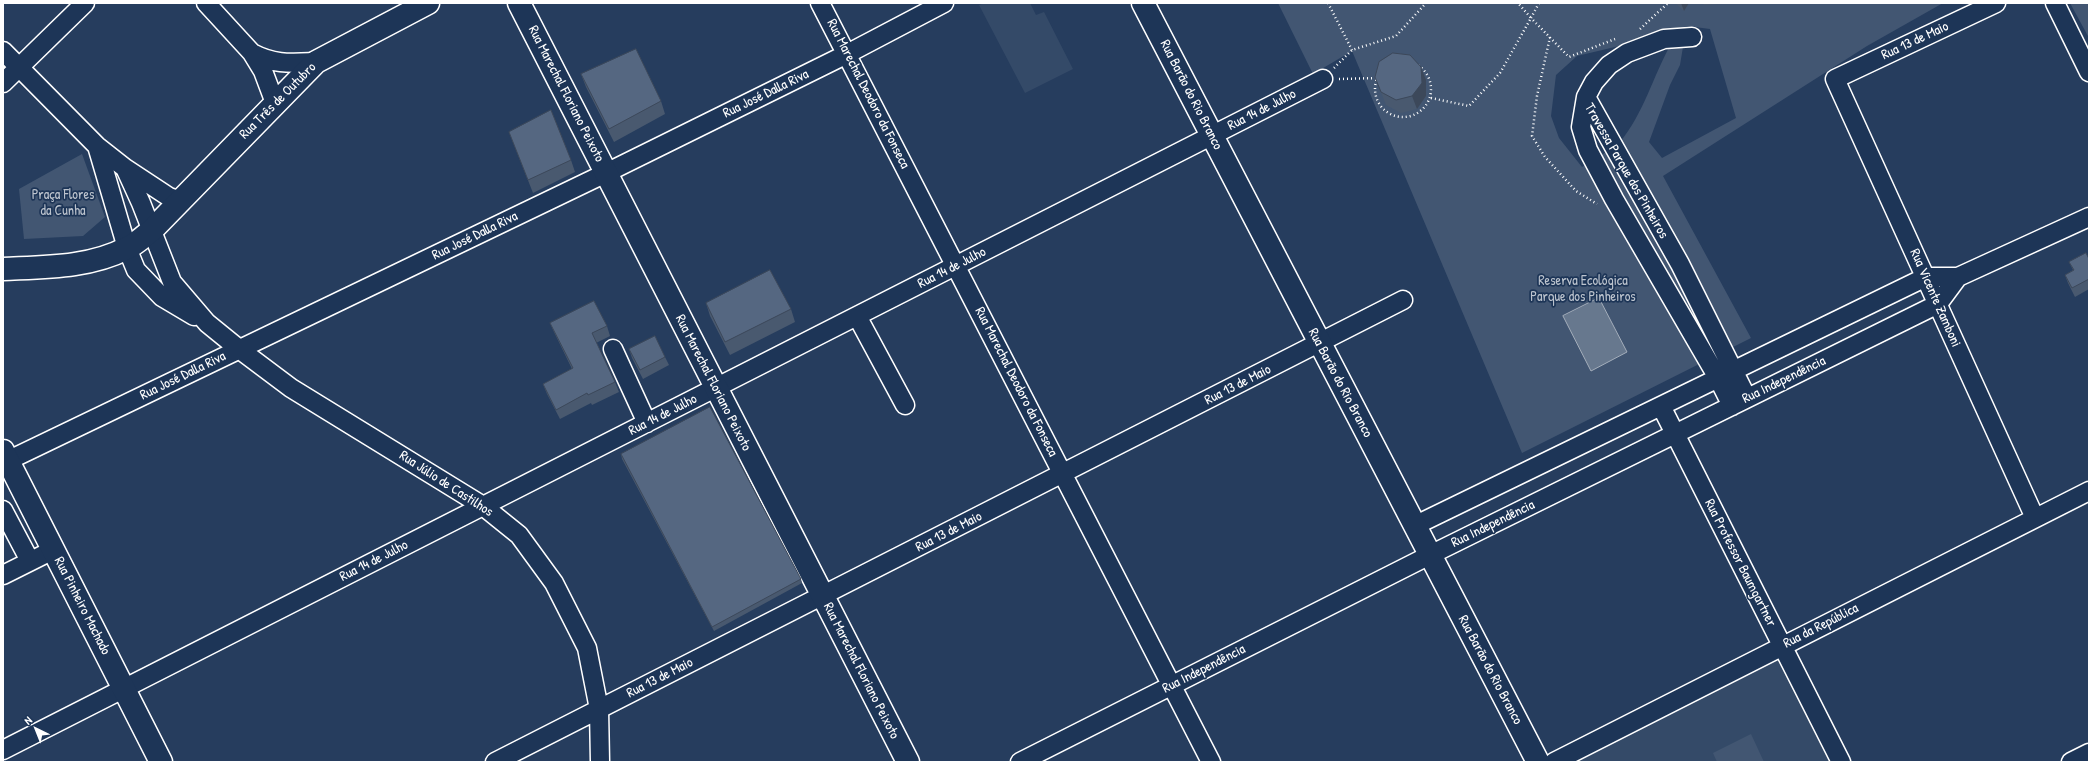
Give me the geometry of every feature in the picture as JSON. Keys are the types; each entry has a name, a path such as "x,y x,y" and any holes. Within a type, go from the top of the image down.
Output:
{"main road":[{"name":"Rua Três de Outubro","path":"152,230 275,102 316,62 428,3"},
{"name":"Rua Marechal Floriano Peixoto","path":"519,3 908,762"},
{"name":"Rua Barão do Rio Branco","path":"1143,3 1538,762"},
{"path":"3,268 52,267 90,262 127,248 152,230"},
{"name":"Rua Pinheiro Machado","path":"5,458 36,515 161,762"}],"street":[{"path":"3,83 20,68 84,3"},
{"path":"206,3 252,53 263,71 275,102"},
{"name":"Rua Marechal Deodoro da Fonseca","path":"820,3 1211,762"},
{"name":"Rua José Dalla Riva","path":"5,458 239,349 606,173 847,54 944,3"},
{"name":"Rua 13 de Maio","path":"1835,79 1996,3"},
{"path":"2055,3 2089,72"},
{"path":"1586,98 1594,82 1609,65 1627,53 1664,39 1692,37"},
{"path":"3,51 96,146 124,168 169,197 181,201"},
{"path":"252,53 267,61 284,64 316,62"},
{"name":"Rua 14 de Julho","path":"3,750 1323,79"},
{"name":"Rua Vicente Zamboni","path":"1835,79 2035,518"},
{"name":"Travessa Parque dos Pinheiros","path":"1586,98 1581,127 1588,150 1624,217 1726,374"},
{"name":"Travessa Parque dos Pinheiros","path":"1586,98 1680,264 1739,402"},
{"name":"Rua Júlio de Castilhos","path":"96,146 127,248 136,270 150,286 183,310 207,323"},
{"name":"Rua Júlio de Castilhos","path":"124,168 152,230 172,282 207,323 239,349 292,388 483,506 519,535 554,583 587,648 599,709 600,762"},
{"name":"Rua Independência","path":"1414,526 1926,277 1958,277 2089,217"},
{"name":"Rua Independência","path":"1020,762 1430,555 1938,304 1958,277"},
{"name":"Rua 13 de Maio","path":"495,762 1320,344 1403,300"},
{"path":"857,316 905,405"},
{"path":"1828,325 1841,352"},
{"path":"612,349 648,422"},
{"name":"Rua Professor Baumgartner","path":"1661,406 1841,762"},
{"name":"Rua da República","path":"1554,762 2089,491"},
{"path":"3,510 7,529 30,561"},
{"path":"7,529 36,515"},
{"path":"3,575 53,550"},
{"path":"2071,762 2089,753"}],"path":[{"path":"1328,3 1352,50"},
{"path":"1323,79 1352,50 1396,36 1426,3"},
{"path":"1518,3 1569,58 1620,37"},
{"path":"1431,98 1469,106 1500,73 1539,3"},
{"path":"1635,31 1642,28 1668,3"},
{"path":"1550,37 1537,96 1532,136 1545,157 1576,191 1602,207"},
{"path":"1397,60 1416,63 1430,78 1431,98 1419,114 1400,118 1382,109 1374,90 1380,71 1397,60"},
{"path":"1323,79 1378,78"}],"shaded area":[{"path":"984,3 1030,3 1036,15 1044,12 1073,69 1025,93 979,5"},
{"path":"1599,298 1627,352 1591,371 1563,316"},
{"path":"1778,657 1831,762 1562,762"}],"green space":[{"name":"Reserva Ecológica Parque dos Pinheiros","path":"1278,3 1943,3 1867,46 1663,176 1751,338 1522,453 1352,51 1313,74","holes":["1687,26 1710,29 1736,118 1662,158 1649,142 1670,85 1680,65 1683,47 1671,44 1642,107 1628,131 1620,142 1582,167 1559,138 1551,116 1556,75 1577,56 1657,37"]},
{"path":"2070,3 2089,3 2089,38"},
{"name":"Praça Flores da Cunha","path":"82,154 105,217 83,236 24,239 19,189"},
{"path":"1751,734 1764,762 1717,762 1713,753"}],"building":[{"path":"636,49 661,101 609,129 581,74"},
{"path":"1393,53 1410,55 1421,67 1422,83 1412,96 1396,100 1381,92 1375,77 1379,62"},
{"path":"551,110 571,160 528,180 509,132"},
{"path":"2086,253 2089,259 2089,279 2072,288 2065,275 2074,270 2069,262"},
{"path":"770,270 791,309 725,342 706,303"},
{"path":"594,301 607,326 592,333 615,382 588,395 587,393 556,410 543,384 573,368 550,323"},
{"path":"655,336 665,357 640,370 629,349"},
{"path":"710,407 801,579 712,627 621,454"}]}
